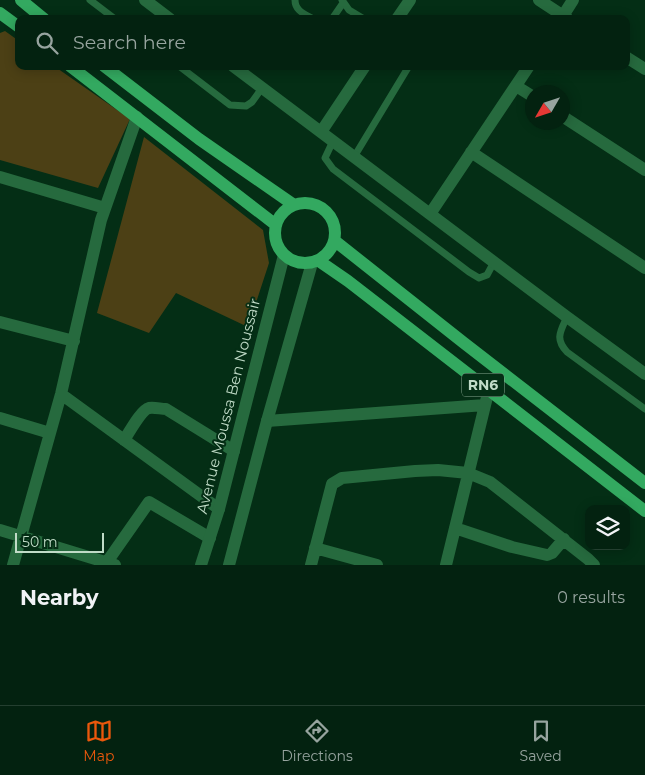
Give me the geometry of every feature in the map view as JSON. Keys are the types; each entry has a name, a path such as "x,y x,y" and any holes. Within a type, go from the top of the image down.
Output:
{"main road":[{"path":"21,0 39,15"},
{"path":"2,17 15,25"},
{"path":"75,70 276,225"},
{"path":"109,70 199,139 294,205"},
{"path":"284,255 278,246 275,236 276,225 282,213 294,205 305,203 316,205 326,210 336,230 332,249 315,262"},
{"name":"RN6","path":"335,241 645,482"},
{"name":"RN6","path":"284,255 292,261 302,264 315,262 348,281 645,511"}],"street":[{"path":"145,0 165,15"},
{"path":"400,15 410,0"},
{"path":"539,0 560,15"},
{"path":"566,15 574,0"},
{"path":"630,60 645,69"},
{"path":"238,70 567,318 645,374"},
{"path":"321,132 363,70"},
{"path":"430,214 526,70"},
{"path":"516,86 525,92"},
{"path":"13,565 61,394 105,208 137,117"},
{"path":"570,121 645,170"},
{"path":"471,152 645,268"},
{"path":"0,177 105,208"},
{"name":"Avenue Moussa Ben Noussair","path":"201,565 219,509 284,255"},
{"path":"229,565 267,422 315,262"},
{"path":"0,322 74,341"},
{"path":"446,565 489,390"},
{"path":"61,394 219,509"},
{"path":"267,422 485,405"},
{"path":"124,440 143,412 149,408 156,408 166,410 234,451"},
{"path":"0,418 50,433"},
{"path":"311,565 332,484 342,478 438,470 468,473 490,482 564,539 594,565"},
{"path":"0,530 111,564 149,502 156,504 210,538"},
{"path":"455,528 512,547 547,555 552,553 564,539"},
{"path":"315,548 377,565"}],"lane":[{"path":"90,0 110,15"},
{"path":"295,0 299,11 306,15"},
{"path":"335,15 343,2 349,10 357,15"},
{"path":"184,70 230,104 246,106 252,102 262,88"},
{"path":"354,157 407,70"},
{"path":"333,141 325,158 333,169 469,272 479,278 486,275 494,262"},
{"path":"567,318 559,332 560,345 645,409"}],"shaded area":[{"path":"5,31 15,38 15,70 60,70 130,119 98,188 0,160 0,33"},
{"path":"144,137 263,230 269,263 248,327 176,293 149,333 97,313"}]}
